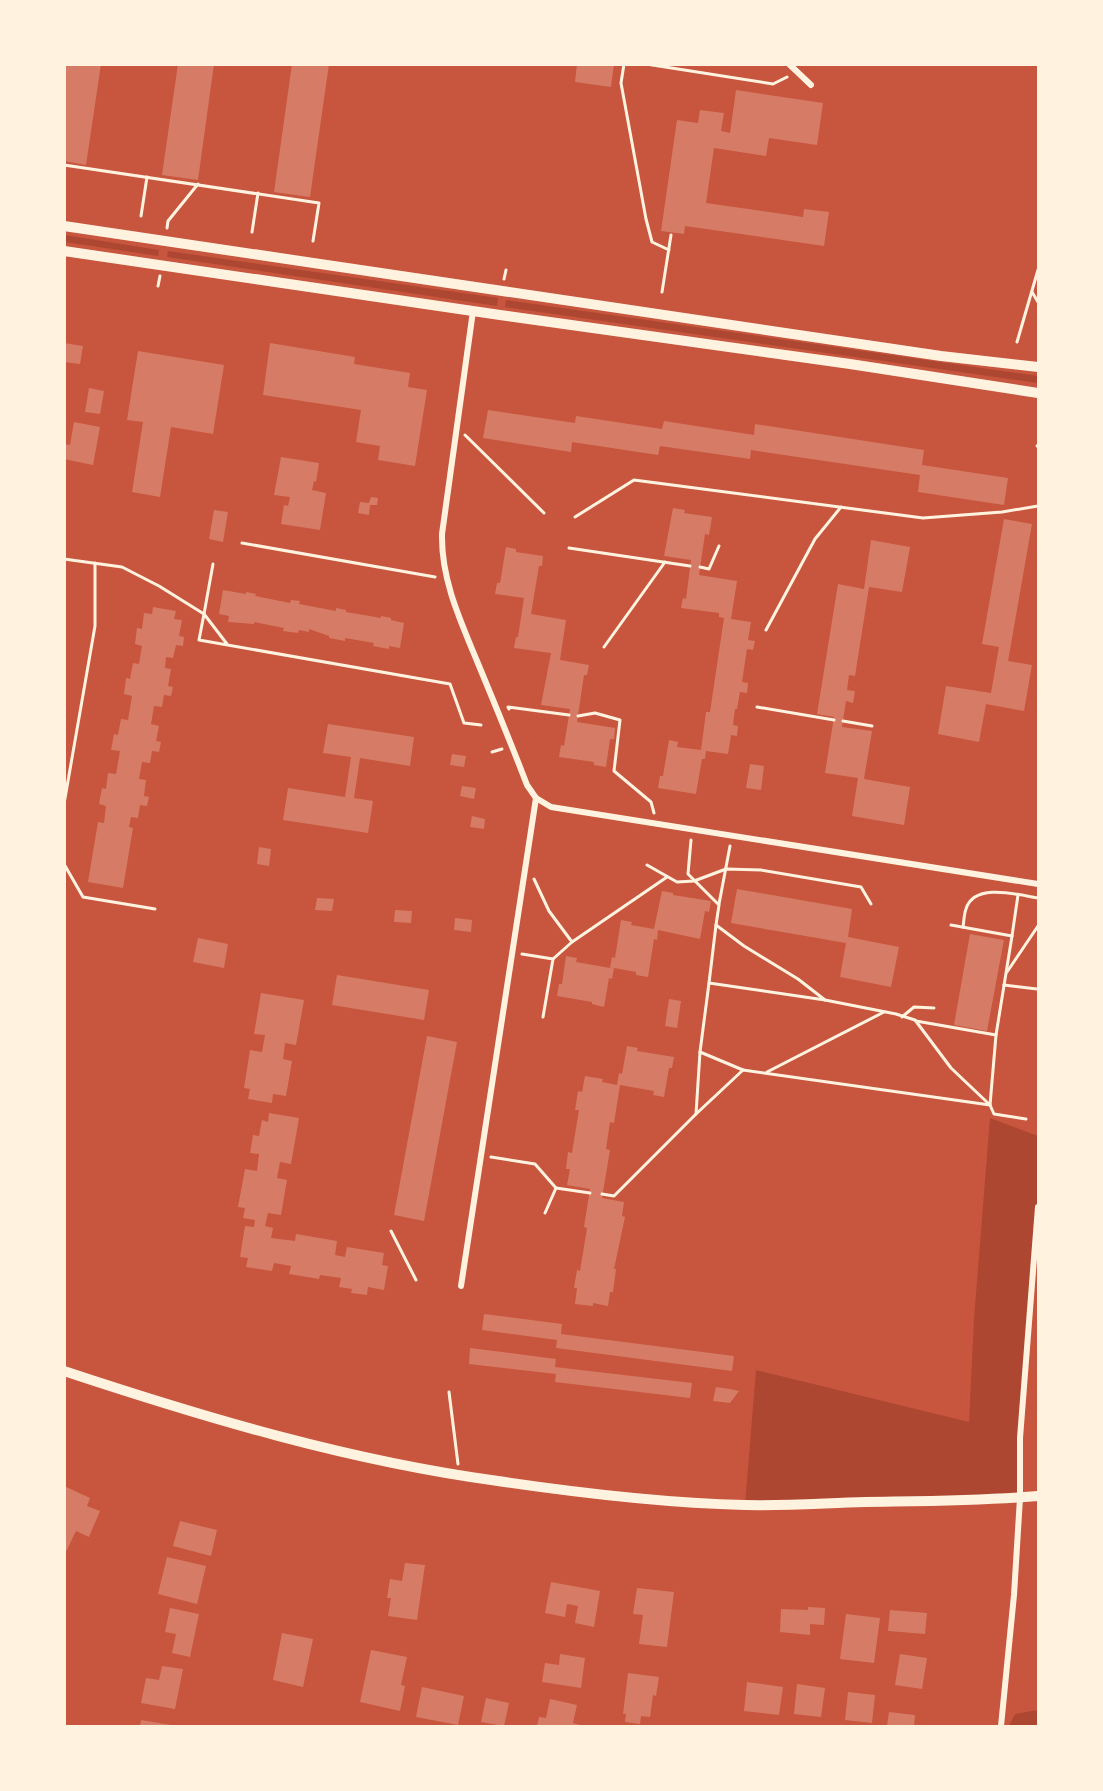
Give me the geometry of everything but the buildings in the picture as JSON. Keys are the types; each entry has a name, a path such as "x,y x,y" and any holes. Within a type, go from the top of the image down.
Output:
{"main road":[{"path":"64,226 929,354 1038,367"},
{"path":"64,251 1038,393"},
{"path":"64,1371 229,1423 325,1448 496,1481 633,1497 745,1505 1038,1496"}],"street":[{"path":"789,64 811,85"},
{"path":"473,311 441,555 459,616 527,785 536,798 551,807 1038,884"},
{"path":"461,1286 536,798"},
{"path":"1000,1726 1014,1595 1020,1498 1020,1438 1038,1207"}],"path":[{"path":"624,64 621,83 646,219 652,242 669,250"},
{"path":"646,64 773,84 797,72"},
{"path":"64,165 319,203 313,241"},
{"path":"141,216 147,177"},
{"path":"168,220 198,184"},
{"path":"252,232 258,193"},
{"path":"662,292 671,235"},
{"path":"1017,342 1038,270"},
{"path":"1032,292 1038,302"},
{"path":"457,428 544,513"},
{"path":"575,517 634,480 923,518 1002,512 1038,506"},
{"path":"766,630 815,539 841,507"},
{"path":"242,543 435,578"},
{"path":"700,567 709,569 719,546"},
{"path":"568,548 690,566"},
{"path":"64,559 122,567 159,586 204,614 226,644"},
{"path":"604,647 665,562"},
{"path":"64,804 95,626 95,563"},
{"path":"213,564 199,640 450,684 464,723 482,725"},
{"path":"508,707 569,714"},
{"path":"757,707 834,720"},
{"path":"578,716 595,713 620,720 615,771 651,802 657,824"},
{"path":"843,721 872,726"},
{"path":"692,829 688,874 719,905"},
{"path":"696,1114 700,1052 716,925 732,835"},
{"path":"526,861 549,911 572,942"},
{"path":"64,864 83,897 155,909"},
{"path":"647,865 677,882 694,881 726,869 761,870 861,887 871,904"},
{"path":"543,1017 553,959 572,942 668,877"},
{"path":"963,927 966,907 972,898 990,891 1038,898"},
{"path":"990,1105 996,1035 1018,895"},
{"path":"716,925 825,1000"},
{"path":"951,925 1012,936"},
{"path":"1006,974 1038,926"},
{"path":"512,953 553,959"},
{"path":"709,983 825,1000 996,1035"},
{"path":"1004,985 1037,989"},
{"path":"902,1017 914,1007 934,1008"},
{"path":"765,1073 884,1012"},
{"path":"915,1020 951,1068 990,1105 994,1114 1026,1119"},
{"path":"700,1052 743,1070 990,1105"},
{"path":"602,1194 614,1196 743,1070"},
{"path":"482,1155 535,1164 556,1188 590,1193"},
{"path":"545,1214 556,1188"},
{"path":"391,1231 416,1280"},
{"path":"449,1392 459,1475"}],"shaded area":[{"path":"65,235 159,250 158,256 65,242"},
{"path":"168,251 498,298 497,306 167,257"},
{"path":"506,300 1038,376 1038,383 505,307"},
{"path":"990,1118 1038,1136 1038,1207 1020,1438 1020,1498 745,1505 756,1370 969,1422 974,1319"},
{"path":"1038,1710 1038,1726 1009,1726 1015,1714"}]}
